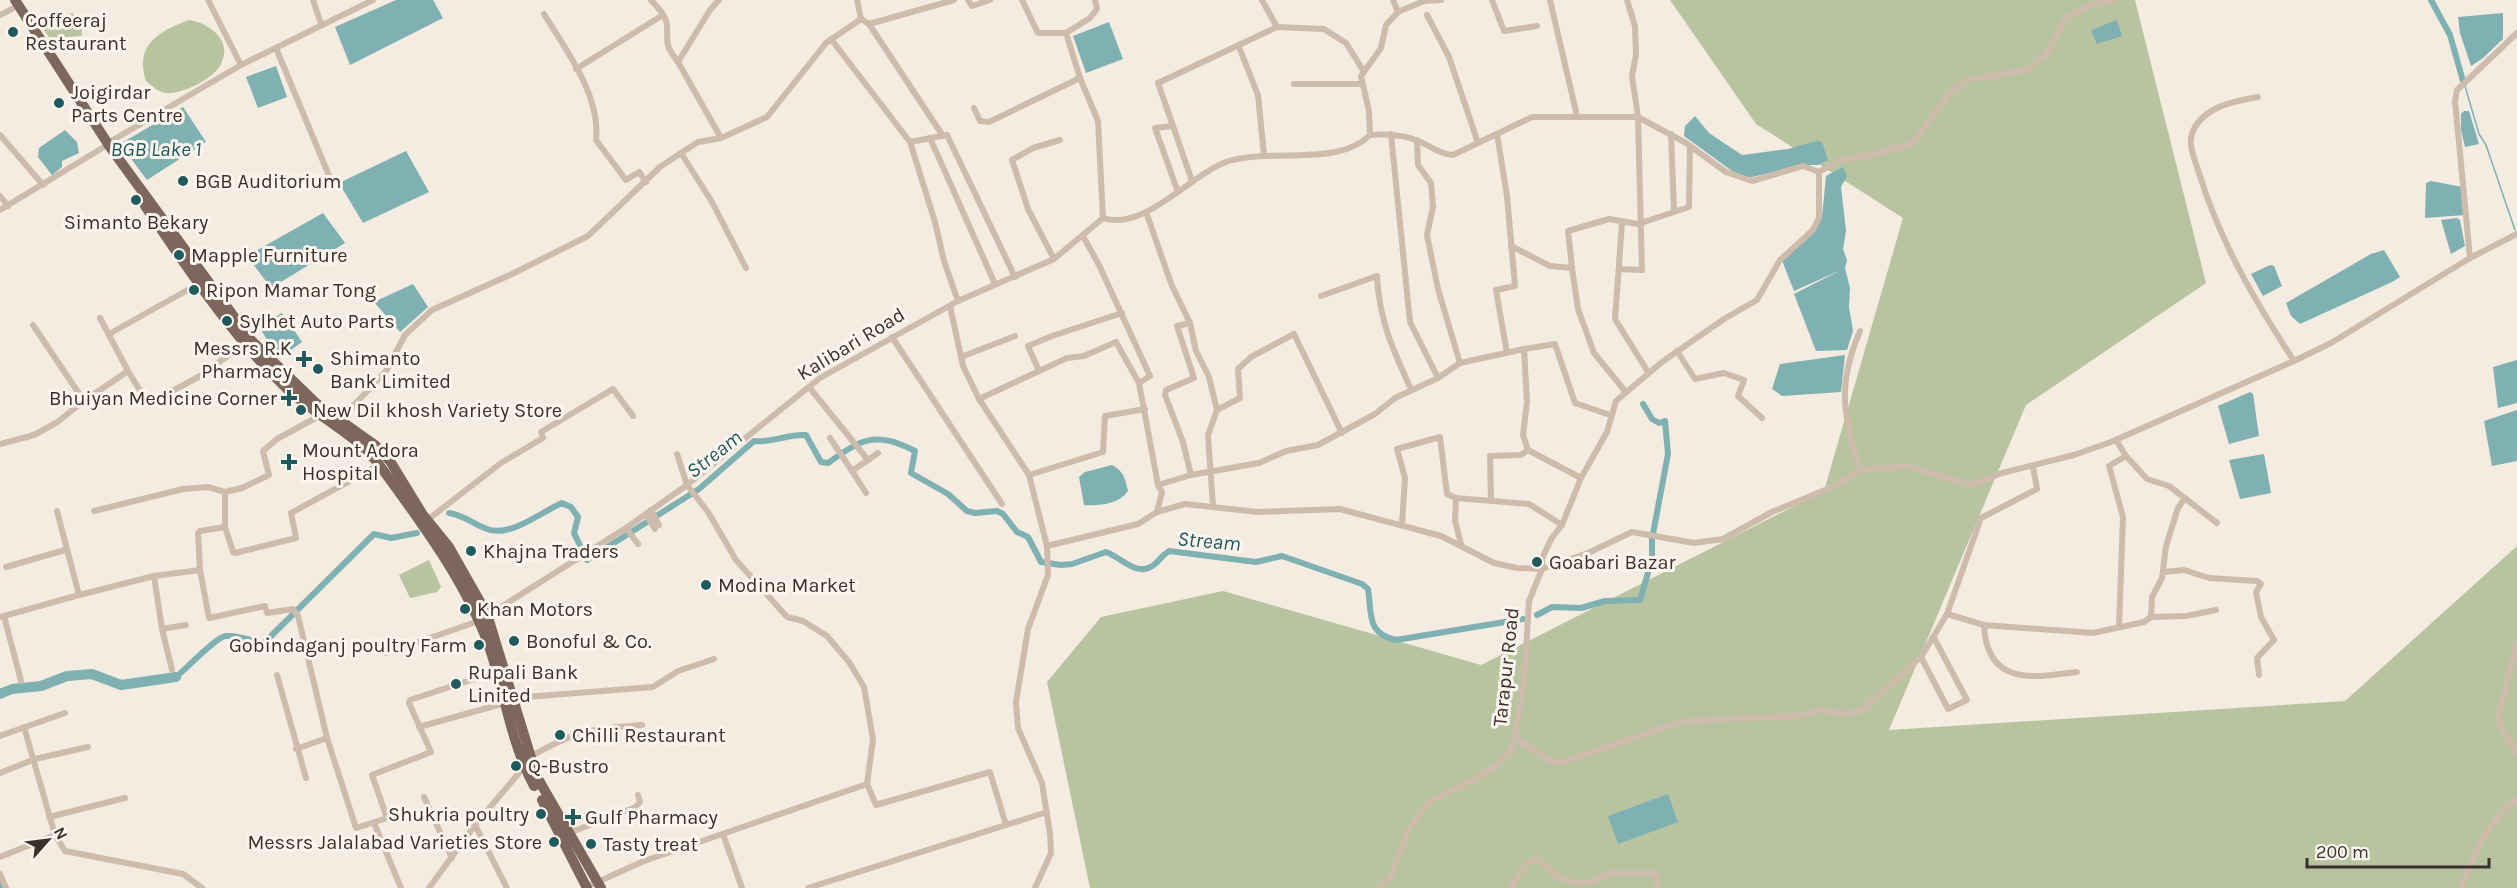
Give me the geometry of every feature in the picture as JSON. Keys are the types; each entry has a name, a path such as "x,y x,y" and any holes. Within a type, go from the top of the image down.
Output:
{"main road":[{"path":"11,3 200,282 245,343 284,387 319,417 385,463"},
{"path":"106,145 251,340 315,403 341,419 375,445 385,463 423,514 424,521 449,547 483,618 527,762 586,888"},
{"path":"483,618 495,672 509,700"},
{"path":"527,762 599,884"}],"street":[{"path":"208,0 241,65"},
{"path":"313,0 321,24"},
{"path":"0,210 241,65 374,0"},
{"path":"651,0 667,24 667,44 721,138"},
{"path":"678,62 710,10 719,0"},
{"path":"857,0 861,20"},
{"path":"869,24 954,0"},
{"path":"968,0 972,6 990,0"},
{"path":"1022,0 1038,33 1066,33 1090,18 1097,9 1095,0"},
{"path":"1262,0 1277,27"},
{"path":"1393,0 1398,12"},
{"path":"1370,135 1369,111 1363,84 1364,70 1381,48 1386,25 1398,12 1424,0 1441,0"},
{"path":"1492,0 1504,31 1537,26"},
{"path":"1550,0 1577,116"},
{"path":"1619,269 1642,270 1638,224 1638,117 1632,76 1636,55 1635,26 1627,0"},
{"path":"1066,33 1080,78 1098,121 1103,218 1111,220 1146,212 1198,176 1229,161 1264,155 1347,150 1360,145 1370,135 1391,134 1417,140 1442,154 1453,154 1532,117 1638,117 1671,134 1726,172 1752,181 1803,166 1819,172 1840,160 1876,154 1913,143 1946,98 1966,80 2027,70 2047,53 2066,18 2091,5 2113,0"},
{"path":"0,15 11,3"},
{"path":"544,14 576,69 598,122 596,140 626,180 639,172 646,182"},
{"path":"576,69 663,15"},
{"path":"1427,15 1449,57 1478,143"},
{"path":"861,20 869,24 943,136"},
{"path":"341,419 386,371 405,335 432,310 588,236 681,153 698,142 721,138 767,117 831,39 861,20"},
{"path":"1192,182 1158,83 1239,47 1277,27 1324,29 1346,43 1364,70"},
{"path":"2470,258 2455,101 2457,90 2517,33"},
{"path":"831,39 910,142 935,222 944,261 958,301"},
{"path":"1239,47 1258,95 1264,155"},
{"path":"276,48 330,178"},
{"path":"974,108 980,121 989,122 1080,78"},
{"path":"1294,84 1363,84"},
{"path":"2258,97 2232,102 2204,117 2193,129 2190,144 2217,228 2263,313 2294,361"},
{"path":"1173,126 1155,128 1178,192"},
{"path":"1391,134 1410,322 1438,378"},
{"path":"1497,134 1506,185 1515,286 1496,290 1507,353"},
{"path":"1671,134 1674,211"},
{"path":"0,135 44,185"},
{"path":"910,142 947,135 1015,277"},
{"path":"930,138 995,284"},
{"path":"1054,259 1028,210 1012,160 1033,148 1060,140"},
{"path":"1417,140 1418,165 1431,183 1433,207 1427,235 1438,289 1460,363"},
{"path":"1625,391 1594,353 1578,309 1568,231 1609,219 1638,224 1689,207 1690,146"},
{"path":"681,153 712,202 746,268"},
{"name":"Tarapur Road","path":"1377,888 1391,877 1408,830 1429,802 1475,779 1498,764 1512,749 1516,739 1524,684 1529,601 1542,569 1547,549 1562,525 1581,478 1607,432 1616,401 1648,372 1677,351 1758,300 1780,260 1813,230 1819,218 1819,172"},
{"path":"0,196 8,206"},
{"path":"1146,212 1172,286 1190,323 1196,351 1209,377 1217,410 1208,435 1213,506"},
{"name":"Kalibari Road","path":"386,653 483,618 627,528 687,485 809,387 958,301 1054,259 1103,218"},
{"path":"1622,223 1615,319 1648,372"},
{"path":"1083,236 1150,376 1139,383"},
{"path":"1047,546 1138,524 1156,512 1185,504 1257,512 1340,509 1402,524 1461,544 1494,563 1517,568 1542,569 1588,553 1632,532 1694,543 1723,539 1762,517 1837,485 1860,470 1907,466 1970,485 2002,473 2034,467 2116,440 2331,343 2470,258 2516,237"},
{"path":"1511,246 1550,266 1572,268"},
{"path":"1321,296 1377,276 1380,312 1389,341 1411,389"},
{"path":"109,334 200,282"},
{"path":"950,306 961,357 979,399 1029,475 1047,546 1048,568 1028,629 1016,702 1018,728 1042,783 1047,812 1051,853 1035,888"},
{"path":"1039,370 1028,346 1122,314"},
{"path":"100,318 128,371 146,400 152,402 202,375 245,343"},
{"path":"1190,323 1177,326 1194,378 1166,390 1165,395 1183,442 1191,475"},
{"path":"33,325 84,401"},
{"path":"1860,331 1851,352 1844,414 1860,470"},
{"path":"1217,410 1240,398 1238,369 1251,357 1293,334 1342,433"},
{"path":"961,357 1015,336"},
{"path":"892,338 1002,504"},
{"path":"979,399 1067,358 1084,357 1116,342 1139,383 1158,485 1162,492 1156,512"},
{"path":"1158,485 1191,475 1259,463 1286,451 1318,445 1342,433 1411,389 1438,378 1460,363 1555,344 1575,403 1610,416"},
{"path":"1524,349 1527,402 1523,435 1528,450 1581,478"},
{"path":"1677,351 1695,379 1724,373 1744,380 1738,396 1762,418"},
{"path":"0,444 34,435 56,423 128,371"},
{"path":"809,387 868,460"},
{"path":"424,521 501,463 543,438 541,432 613,389 633,416"},
{"path":"1029,475 1103,452 1105,416 1145,409"},
{"path":"94,511 183,489 208,487 225,492 242,488 268,475 264,451 277,439 319,417"},
{"path":"1402,524 1405,478 1397,449 1440,437 1447,494 1456,498 1529,504 1562,525"},
{"path":"830,438 866,493"},
{"path":"2116,440 2126,456 2147,479 2169,486 2217,523"},
{"path":"1491,500 1490,456 1521,455 1528,450"},
{"path":"852,471 878,453"},
{"path":"677,454 687,485 736,560 787,617 803,621 827,636 849,662 864,687 873,739 867,784 876,805 990,772 1006,825"},
{"path":"2120,627 2123,517 2109,466 2126,456"},
{"path":"225,492 225,527 232,552 235,553 296,538 291,513 385,463"},
{"path":"1516,739 1551,761 1563,762 1682,721 1799,716 1821,710 1844,714 1861,711 1921,657 1947,614 1981,518 2037,489 2034,467"},
{"path":"1456,498 1455,521 1461,544"},
{"path":"2151,616 2152,597 2163,572 2166,546 2178,508 2185,498"},
{"path":"57,511 65,550 79,595"},
{"path":"649,512 657,527"},
{"path":"225,527 199,532 200,570 209,618 265,606 267,613 293,609 298,616 327,738 353,824 360,828 385,819 387,815 372,775 431,752 409,703 410,700 495,672"},
{"path":"627,528 638,544"},
{"path":"6,567 65,550"},
{"path":"21,681 2,616 154,576 200,570"},
{"path":"2163,572 2184,570 2209,578 2257,581 2261,584 2256,592 2261,617 2274,640 2257,658 2259,675"},
{"path":"154,576 162,629 172,670"},
{"path":"1947,614 1984,626 2093,633 2144,622 2151,616 2186,616 2216,610"},
{"path":"162,629 186,625"},
{"path":"1984,626 1985,640 1998,665 2018,677 2077,672"},
{"path":"1921,657 1948,709 1967,700 1934,638"},
{"path":"2517,644 2498,717 2504,733 2517,753"},
{"path":"419,727 509,700 653,687 678,671 714,659"},
{"path":"277,675 306,778"},
{"path":"0,736 65,713"},
{"path":"429,888 475,825 527,762 566,737 581,732 642,725"},
{"path":"24,727 35,759 49,817 55,835 65,851 183,874 202,888"},
{"path":"296,749 327,738"},
{"path":"0,773 35,759 88,747"},
{"path":"586,888 599,884 644,861 867,784"},
{"path":"570,833 636,807 640,802 638,795"},
{"path":"424,797 452,858"},
{"path":"49,817 125,798"},
{"path":"2461,888 2469,865 2486,837 2502,814 2517,799"},
{"path":"808,888 1047,812"},
{"path":"374,823 401,888"},
{"path":"475,825 507,888"},
{"path":"723,834 742,888"},
{"path":"0,856 55,835"},
{"path":"1510,888 1527,863 1536,859 1560,878 1576,883 1589,883 1609,873 1656,873 1657,888"},
{"path":"0,874 6,888"}],"green space":[{"path":"1670,0 2135,0 2206,283 2026,405 1889,730 2345,701 2517,546 2517,888 1090,888 1047,682 1101,617 1223,591 1481,665 1824,491 1903,218 1756,124"},
{"path":"72,13 81,21 82,36 68,37 57,47 42,28"},
{"path":"189,20 205,25 217,34 224,48 221,64 212,75 188,89 172,93 162,92 146,81 143,58 146,49 159,35"},
{"path":"429,560 441,587 437,592 410,598 399,575"}],"water":[{"path":"396,0 433,0 443,18 350,65 335,27"},
{"path":"2503,13 2503,39 2471,66 2460,33 2458,17"},
{"path":"2117,20 2122,36 2097,44 2091,30"},
{"path":"1109,22 1123,59 1086,73 1073,36"},
{"path":"276,66 287,97 258,108 246,77"},
{"name":"BGB Lake 1","path":"183,107 206,142 147,180 120,144"},
{"path":"2469,111 2479,144 2465,147 2461,130 2461,114"},
{"path":"1695,116 1709,133 1742,155 1788,149 1817,141 1822,142 1828,160 1818,165 1803,165 1748,178 1739,176 1684,136 1685,126"},
{"path":"65,130 77,142 79,153 62,161 62,167 52,175 38,157 39,148"},
{"path":"406,151 429,192 363,223 339,183"},
{"path":"1843,167 1847,176 1841,187 1846,231 1843,249 1847,260 1845,268 1850,288 1849,307 1853,331 1847,350 1816,351 1794,294 1841,270 1794,291 1781,258 1822,217 1826,176"},
{"path":"2431,181 2462,187 2465,215 2425,218 2426,183"},
{"path":"323,213 345,243 271,288 247,256"},
{"path":"2457,218 2460,220 2465,246 2451,254 2441,220"},
{"path":"2384,250 2400,277 2300,324 2291,316 2286,303 2371,254"},
{"path":"2270,265 2274,266 2282,286 2263,296 2251,274"},
{"path":"413,284 428,307 400,332 374,302"},
{"path":"282,313 302,342 280,358 258,326"},
{"path":"1845,355 1841,392 1782,396 1772,389 1780,364"},
{"path":"2517,360 2517,403 2498,408 2493,367"},
{"path":"2250,392 2253,394 2259,436 2229,444 2218,406"},
{"path":"2517,410 2517,461 2492,466 2484,421"},
{"path":"2264,454 2271,493 2240,499 2229,460"},
{"path":"1112,465 1122,473 1128,491 1120,499 1109,503 1084,505 1079,477 1085,472"},
{"path":"1668,794 1678,822 1618,844 1608,816"}],"waterway":[{"path":"2431,0 2450,35 2463,81"},
{"path":"2465,86 2479,134 2486,145 2515,230"},
{"path":"1537,615 1552,607 1581,608 1605,601 1640,600 1652,559 1652,539 1668,454 1665,421 1659,423 1652,419 1643,404"},
{"name":"Stream","path":"449,513 496,531 525,523 562,503 571,507 578,517 574,533 587,560 699,489 754,441 806,435 821,462 828,463 860,443 879,439 915,451 911,473 948,494 967,511 975,513 997,511 1003,514 1017,532 1028,537 1041,562 1072,564 1106,552 1129,566 1142,569 1155,564 1169,551 1256,562 1282,556 1362,584 1368,589 1375,628 1386,637 1396,640 1523,619"},
{"path":"176,677 222,637 235,636 263,644 374,534 391,538 417,533"},
{"path":"0,694 12,689 41,686 67,676 92,674 121,685 176,677"},
{"path":"0,883 2,888"}],"place":[{"name":"Coffeeraj Restaurant","path":"13,32"},
{"name":"Joigirdar Parts Centre","path":"59,103"},
{"name":"BGB Auditorium","path":"183,181"},
{"name":"Simanto Bekary","path":"136,200"},
{"name":"Mapple Furniture","path":"179,255"},
{"name":"Ripon Mamar Tong","path":"194,290"},
{"name":"Sylhet Auto Parts","path":"227,321"},
{"name":"Messrs R.K Pharmacy","path":"304,359"},
{"name":"Shimanto Bank Limited","path":"318,369"},
{"name":"Bhuiyan Medicine Corner","path":"289,398"},
{"name":"New Dil khosh Variety Store","path":"301,410"},
{"name":"Mount Adora Hospital","path":"289,462"},
{"name":"Khajna Traders","path":"471,551"},
{"name":"Goabari Bazar","path":"1537,562"},
{"name":"Modina Market","path":"706,585"},
{"name":"Khan Motors","path":"465,609"},
{"name":"Bonoful & Co.","path":"514,641"},
{"name":"Gobindaganj poultry Farm","path":"479,645"},
{"name":"Rupali Bank Linited","path":"456,684"},
{"name":"Chilli Restaurant","path":"560,735"},
{"name":"Q-Bustro","path":"516,766"},
{"name":"Shukria poultry","path":"541,814"},
{"name":"Gulf Pharmacy","path":"573,817"},
{"name":"Messrs Jalalabad Varieties Store","path":"554,842"},
{"name":"Tasty treat","path":"591,844"}]}
